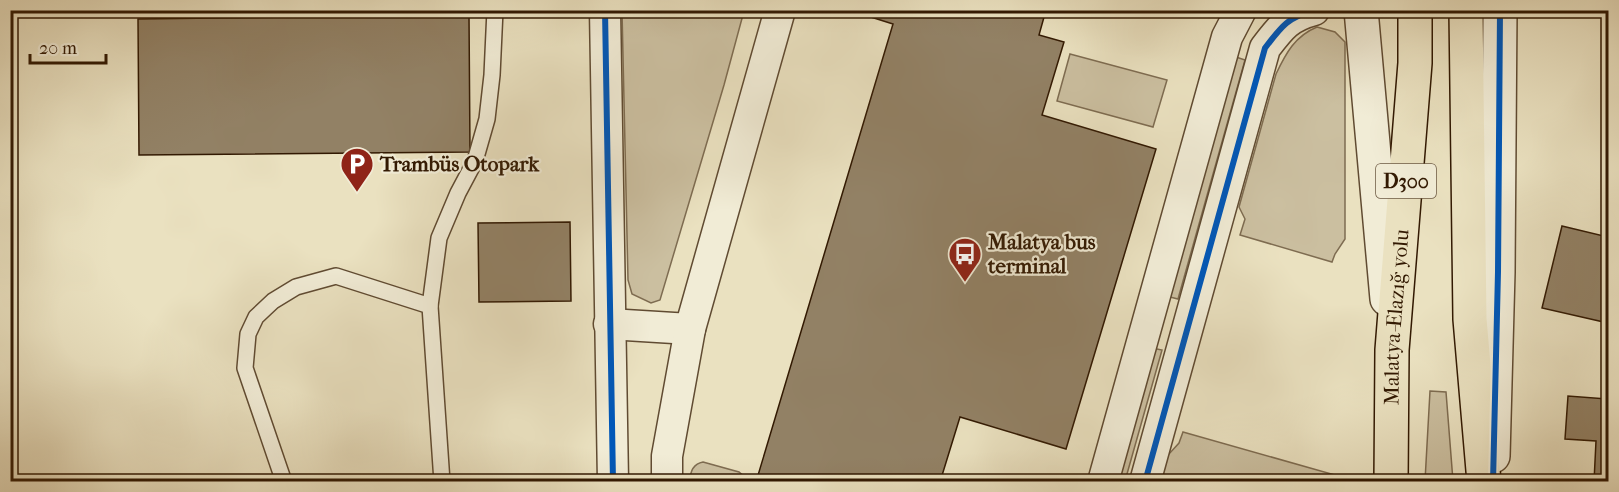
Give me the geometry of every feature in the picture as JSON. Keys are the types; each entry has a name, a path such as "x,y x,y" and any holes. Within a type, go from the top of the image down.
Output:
{"highway":[{"name":"Malatya-Elazığ yolu","path":"1391,482 1392,350 1415,63 1415,10"},
{"path":"1466,10 1470,319 1484,482"}],"street":[{"path":"605,10 613,482"},
{"path":"667,482 667,456 690,329 780,10"},
{"path":"1103,482 1227,38 1241,10"},
{"path":"1145,482 1265,48 1281,27 1299,14 1314,10"},
{"path":"1493,482 1498,272 1500,10"},
{"path":"1354,11 1392,350"},
{"path":"1227,38 1265,48"},
{"path":"609,324 690,329"}],"lane":[{"path":"442,482 430,306 439,238 476,161 488,119 495,10"},
{"path":"284,482 245,368 248,334 256,317 273,301 296,287 336,276 430,306"}],"shaded area":[{"path":"622,11 744,11 660,300 651,303 632,294 628,280"},
{"path":"1317,27 1335,32 1345,42 1345,239 1332,262 1240,235 1245,219 1239,207 1276,74 1297,40"},
{"path":"1070,54 1167,80 1153,127 1057,101"},
{"path":"1233,56 1245,60 1178,299 1166,296"},
{"path":"1152,348 1162,350 1125,481 1115,482"},
{"path":"1430,391 1446,392 1453,481 1425,481"},
{"path":"1183,432 1335,475 1335,481 1161,481 1168,455 1179,443"},
{"path":"703,462 739,472 746,478 745,481 690,481 693,469"}],"building":[{"name":"Malatya bus terminal","path":"856,10 1046,10 1039,35 1064,42 1042,115 1156,149 1066,449 960,417 940,482 756,482 893,24 855,12"},
{"path":"469,15 470,152 139,155 138,19"},
{"path":"570,222 571,301 479,302 478,223"},
{"path":"1562,226 1608,237 1608,323 1542,308"},
{"path":"1608,378 1608,482 1594,482 1596,441 1565,439 1568,396 1607,399"}],"cycle path":[{"path":"605,10 613,482"},
{"path":"1145,482 1265,48 1291,20 1314,10"},
{"path":"1493,482 1498,272 1500,10"}],"place":[{"name":"Trambüs Otopark","path":"357,193"},
{"name":"Malatya bus terminal","path":"965,283"}]}
